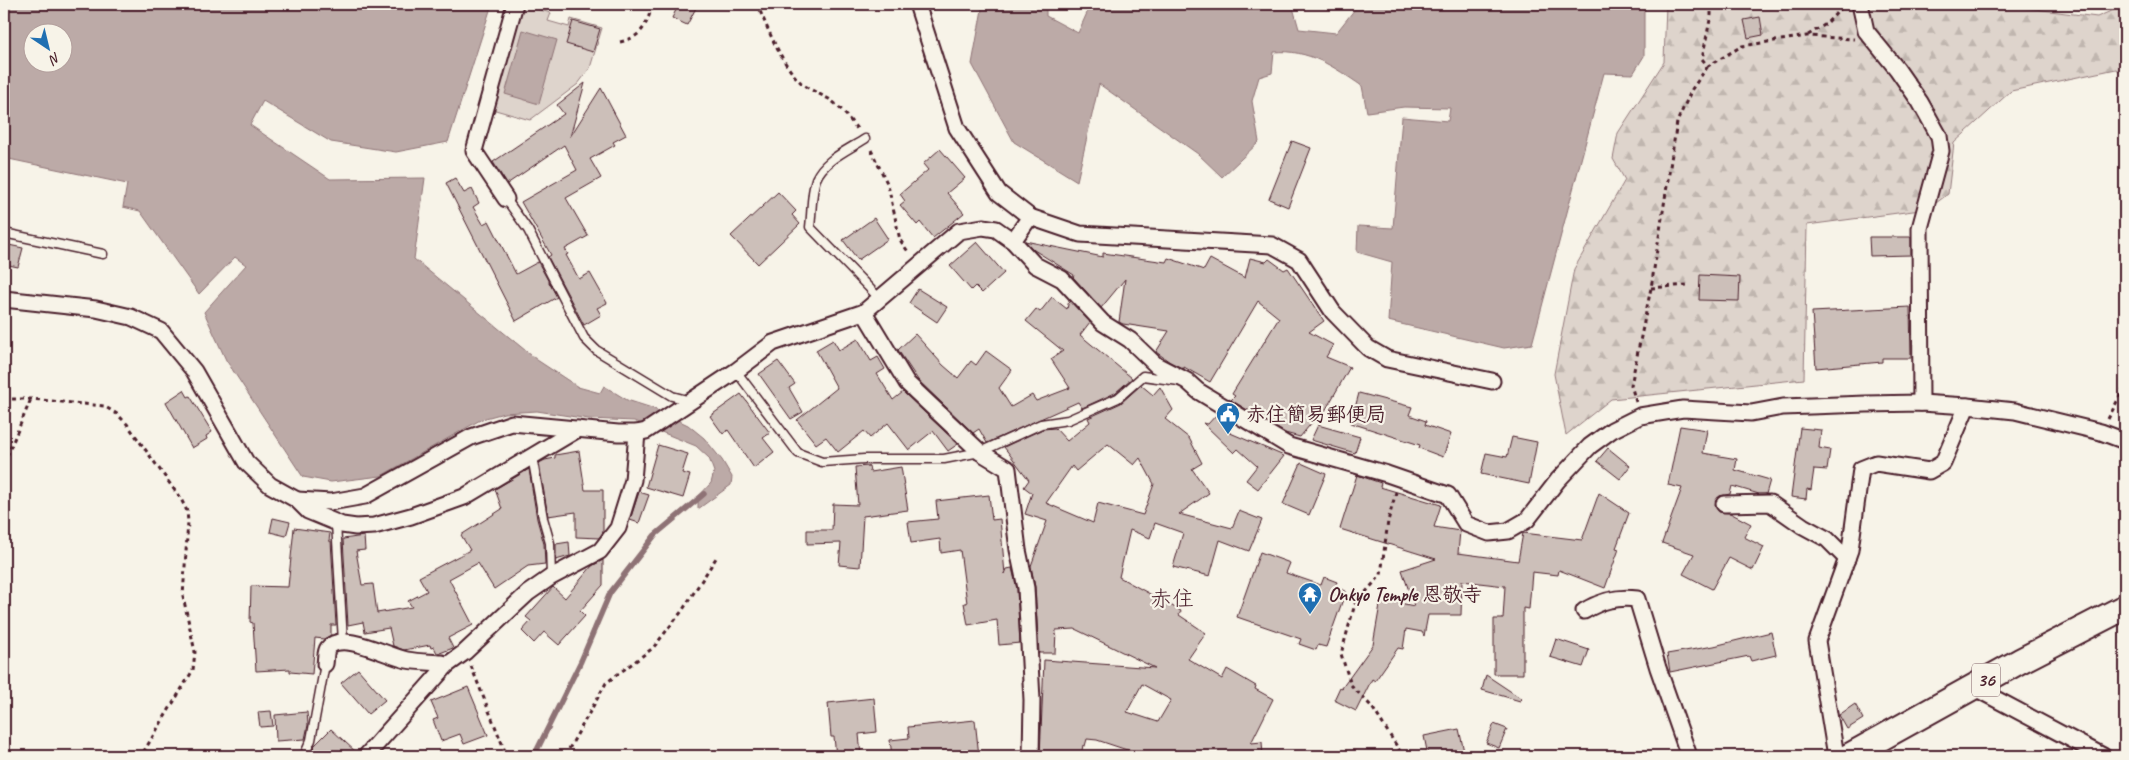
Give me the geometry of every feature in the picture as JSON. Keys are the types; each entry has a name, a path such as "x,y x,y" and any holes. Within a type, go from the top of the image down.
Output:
{"main road":[{"name":"36","path":"1849,756 1973,687 2125,607"}],"street":[{"path":"506,199 474,151 515,4"},
{"path":"917,4 957,128 999,193 1030,217 1080,234 1272,245 1300,260 1333,312 1368,348 1387,359 1492,381"},
{"path":"1860,4 1866,31 1875,40 1920,102 1939,136 1941,150 1920,228 1921,403"},
{"path":"1013,241 1030,217"},
{"path":"297,500 331,502 365,496 471,437 512,422 578,429 642,432 736,371 773,343 864,312 959,231 982,227 996,229 1013,241 1035,264 1062,279 1103,324 1130,340 1156,365 1187,381 1198,391 1289,446 1448,495 1466,524 1489,534 1508,531 1526,520 1558,480 1590,446 1612,430 1640,416 1683,409 1751,413 1783,407 1921,403 1967,406 2014,411 2101,432 2125,441"},
{"path":"4,299 96,309 131,317 161,332 194,370 246,462 270,485 297,500 308,512 336,523 356,527 374,526 464,498 578,429"},
{"path":"864,312 907,383 980,452 1008,469 1018,550 1026,588 1032,700 1030,756"},
{"path":"1836,756 1817,641 1850,550 1861,469 1876,463 1929,471 1943,463 1967,406"},
{"path":"366,756 447,665 465,652 528,593 551,577 600,551 618,528 633,480 642,432"},
{"path":"1724,504 1770,503 1802,526 1827,540 1847,559"},
{"path":"1584,611 1599,602 1626,597 1637,599 1658,668 1689,756"},
{"path":"325,664 328,648 343,642 362,644 407,660 447,665"},
{"path":"1973,687 2103,756"}],"lane":[{"path":"864,139 830,161 821,170 816,181 810,227 880,299"},
{"path":"506,199 528,230 584,338 596,350 686,404"},
{"path":"4,233 102,254"},
{"path":"736,371 798,453 822,462 864,459 944,459 980,452 1041,424 1068,420 1118,398 1144,376 1187,381"},
{"path":"532,456 543,518 550,543 551,577"},
{"path":"336,523 343,642"},
{"path":"304,756 311,740 325,664"}],"path":[{"path":"620,42 632,40 641,32 647,22 653,4"},
{"path":"757,4 774,42 795,75 805,86 830,100 843,112 864,139 888,185 900,240 917,266"},
{"path":"1708,66 1702,59 1711,15 1711,4"},
{"path":"1807,36 1826,24 1846,4"},
{"path":"1640,416 1631,385 1650,288 1677,122 1692,89 1708,66 1742,46 1807,36 1875,40"},
{"path":"1650,288 1687,285"},
{"path":"2101,432 2125,386"},
{"path":"4,399 31,398 104,406 117,414 127,424 181,498 187,511 188,522 183,596 195,652 193,670 142,756"},
{"path":"4,463 31,398"},
{"path":"1401,479 1388,521 1381,576 1354,604 1341,654 1351,685 1372,708 1403,756"},
{"path":"565,756 606,683 653,648 682,611 718,555"},
{"path":"465,652 507,756"}],"green space":[{"path":"518,4 551,13 548,21 569,27 571,19 602,28 590,68 578,84 530,120 492,109"},
{"path":"1666,4 2006,4 2097,17 2125,5 2125,74 2116,69 2011,91 1954,143 1948,194 1928,209 1807,225 1804,379 1611,399 1566,435 1554,374 1574,269 1625,180 1613,159 1618,133 1664,62"}],"shaded area":[{"path":"4,4 492,4 448,142 396,152 331,142 263,101 250,125 330,179 425,178 414,259 537,360 578,387 600,393 604,386 627,400 652,408 688,425 704,438 722,460 732,477 731,485 698,509 698,497 711,483 714,472 709,458 696,446 634,421 589,419 537,411 504,413 482,419 381,476 331,482 303,477 226,360 204,312 246,265 235,257 199,294 140,211 123,207 127,184 4,158"},
{"path":"983,4 1046,4 1046,16 1078,33 1091,4 1292,4 1299,29 1336,33 1359,4 1644,4 1644,56 1633,74 1604,73 1532,344 1504,348 1388,321 1392,262 1357,252 1358,226 1393,228 1402,117 1448,121 1450,108 1404,107 1367,112 1362,86 1341,72 1310,56 1299,53 1274,52 1272,73 1259,77 1252,101 1259,142 1222,177 1198,154 1099,84 1077,181 1014,142 972,64"},
{"path":"523,30 557,40 539,104 505,94"}],"building":[{"path":"679,4 698,4 687,25 672,18"},
{"path":"1760,17 1763,35 1748,38 1744,20"},
{"path":"573,21 600,29 593,52 566,44"},
{"path":"585,83 570,137 601,88 626,135 613,142 615,145 590,159 601,178 566,198 588,236 565,249 568,254 566,255 579,279 590,273 607,303 597,308 601,315 584,325 548,257 551,255 521,202 577,170 564,145 507,184 493,162 564,114 557,105"},
{"path":"1292,141 1311,148 1288,207 1269,199"},
{"path":"940,149 965,178 947,193 964,213 933,238 920,222 917,225 900,205 905,201 900,194 928,170 923,164"},
{"path":"455,178 464,193 472,189 479,203 473,207 483,224 489,221 516,274 538,262 557,297 516,321 446,183"},
{"path":"778,192 796,211 792,215 800,224 758,264 731,236"},
{"path":"874,218 888,239 858,260 843,240"},
{"path":"1869,237 1911,237 1911,255 1870,256"},
{"path":"1025,241 1103,257 1103,253 1166,262 1168,258 1204,270 1210,259 1245,278 1250,258 1266,262 1269,259 1284,270 1288,268 1324,321 1309,332 1333,345 1326,357 1350,367 1325,411 1323,409 1300,437 1285,433 1231,400 1235,396 1232,394 1279,318 1258,301 1210,382 1184,367 1184,369 1170,362 1156,352 1169,331 1119,322 1125,279 1101,308 1073,277 1074,275 1034,250"},
{"path":"977,242 1004,273 982,293 975,286 971,290 950,266"},
{"path":"4,244 23,248 18,267 4,264"},
{"path":"1700,275 1740,277 1739,301 1699,300"},
{"path":"918,289 947,307 937,322 909,303"},
{"path":"1052,297 1067,309 1069,300 1090,322 1080,335 1132,378 1115,393 1082,408 1078,402 987,443 979,429 973,433 918,380 898,350 915,334 943,365 958,378 971,361 976,365 986,351 1012,370 999,388 1011,407 1032,395 1036,401 1070,388 1051,359 1063,351 1026,321 1036,309 1040,312"},
{"path":"1910,307 1911,358 1882,358 1882,362 1816,368 1812,312"},
{"path":"858,339 871,361 878,357 885,369 877,374 893,400 903,392 958,444 948,451 933,431 909,450 888,423 870,438 864,431 838,452 826,437 816,444 797,420 837,388 816,350 833,340 839,350"},
{"path":"778,361 795,384 789,388 803,412 791,419 759,374"},
{"path":"1141,385 1153,395 1160,387 1173,410 1165,419 1189,438 1202,463 1192,469 1209,493 1179,514 1232,528 1239,511 1262,520 1249,551 1220,540 1210,576 1173,567 1183,533 1155,523 1150,538 1130,530 1119,577 1181,611 1179,615 1206,633 1188,659 1222,679 1227,669 1256,686 1255,689 1273,699 1251,743 1262,742 1263,756 1218,756 1198,753 1197,756 1145,756 1097,740 1087,739 1085,746 1083,745 1081,756 1040,756 1044,660 1155,668 1075,629 1056,630 1055,653 1039,653 1035,587 1031,566 1047,521 1025,514 1032,493 1024,487 1029,480 1004,447 1043,429 1055,428 1067,441 1090,422 1088,418 1121,403","holes":["1108,444 1134,465 1140,458 1154,484 1143,515 1098,503 1093,523 1046,503 1072,466 1076,471","1142,684 1171,700 1158,722 1127,712"]},
{"path":"184,390 188,397 190,396 212,432 206,436 207,439 192,448 166,402"},
{"path":"1359,393 1412,407 1409,415 1426,421 1425,425 1451,434 1443,457 1419,448 1420,445 1351,423"},
{"path":"741,394 770,433 763,438 774,452 754,468 728,430 723,434 710,416"},
{"path":"1217,414 1231,422 1228,432 1284,456 1258,489 1246,480 1257,466 1238,449 1234,453 1203,423 1208,424"},
{"path":"1318,425 1360,437 1355,453 1311,440"},
{"path":"1680,426 1707,430 1703,453 1737,459 1735,470 1770,480 1766,494 1759,494 1732,486 1730,494 1720,496 1716,500 1716,508 1719,512 1730,513 1751,524 1744,537 1764,547 1753,570 1729,558 1712,589 1683,574 1694,554 1662,543 1682,488 1668,485"},
{"path":"1800,428 1821,430 1819,448 1830,450 1827,470 1814,469 1811,490 1807,489 1806,499 1791,497"},
{"path":"1512,437 1537,442 1529,484 1481,474 1486,453 1507,457"},
{"path":"658,445 688,454 682,473 690,475 683,498 646,487"},
{"path":"1608,448 1630,466 1620,479 1597,461"},
{"path":"579,451 585,490 603,490 603,532 599,538 576,537 576,512 548,516 539,463 555,458 555,455"},
{"path":"1301,463 1326,474 1309,515 1283,504"},
{"path":"869,466 870,472 901,467 908,510 863,516 860,567 839,565 841,543 807,544 807,530 832,530 833,504 858,505 855,467"},
{"path":"529,469 537,519 544,544 545,564 528,566 494,589 478,563 449,579 473,625 448,638 453,648 440,653 437,653 434,647 431,648 430,645 404,650 393,646 389,628 365,632 363,622 348,625 343,539 364,536 365,550 356,551 362,585 373,584 377,613 412,607 408,601 427,591 419,577 470,550 461,535 502,509 495,489"},
{"path":"1357,475 1381,483 1380,487 1441,505 1434,527 1460,531 1458,553 1518,561 1523,533 1582,540 1599,493 1629,513 1616,548 1619,549 1605,588 1559,570 1558,575 1532,572 1529,609 1523,608 1523,674 1494,674 1494,619 1503,619 1505,586 1462,581 1461,615 1428,615 1424,636 1422,632 1406,629 1403,649 1398,648 1375,681 1372,679 1356,711 1334,700 1340,687 1342,688 1373,645 1381,599 1414,606 1402,570 1436,559 1340,529"},
{"path":"639,492 649,495 639,523 630,520"},
{"path":"989,495 992,520 1000,519 1005,574 1007,569 1012,568 1017,589 1020,643 999,645 997,620 968,625 964,603 967,603 960,550 941,553 940,539 911,543 908,522 938,519 936,501"},
{"path":"273,518 290,522 286,536 270,532"},
{"path":"294,528 330,533 329,541 331,541 336,625 331,625 331,635 324,639 315,638 312,674 290,672 290,669 256,671 253,623 250,622 251,586 288,587"},
{"path":"569,542 570,556 556,560 556,544"},
{"path":"1260,552 1290,563 1286,573 1321,585 1324,577 1337,582 1335,587 1346,591 1326,647 1318,645 1316,650 1299,644 1301,639 1237,617"},
{"path":"603,560 603,585 580,611 585,616 559,645 544,632 534,643 522,631 531,621 526,617 553,587 565,598 592,566"},
{"path":"1771,632 1776,655 1751,661 1749,656 1670,672 1667,654 1714,646"},
{"path":"1556,639 1589,650 1583,667 1550,657"},
{"path":"358,669 385,700 368,714 341,683"},
{"path":"1486,675 1522,699 1520,701 1482,690"},
{"path":"468,687 488,735 464,744 460,734 441,741 433,720 438,718 431,702"},
{"path":"874,698 877,732 859,734 861,756 836,756 834,737 831,737 828,703"},
{"path":"1855,704 1863,719 1847,729 1839,715"},
{"path":"271,711 273,726 260,727 258,712"},
{"path":"307,712 308,725 305,739 276,741 275,715"},
{"path":"975,720 979,756 892,756 890,740 909,738 908,727"},
{"path":"1494,724 1507,729 1499,748 1486,743"},
{"path":"331,729 357,753 357,756 310,756 314,746"},
{"path":"1459,729 1465,756 1428,756 1424,736"}],"waterway":[{"path":"534,756 581,661 610,593 655,535 704,494"}],"place":[{"name":"赤住簡易郵便局","path":"1228,435"},
{"name":"Onkyo Temple 恩敬寺","path":"1310,615"}],"district":[{"name":"赤住","path":"1172,599"}]}
